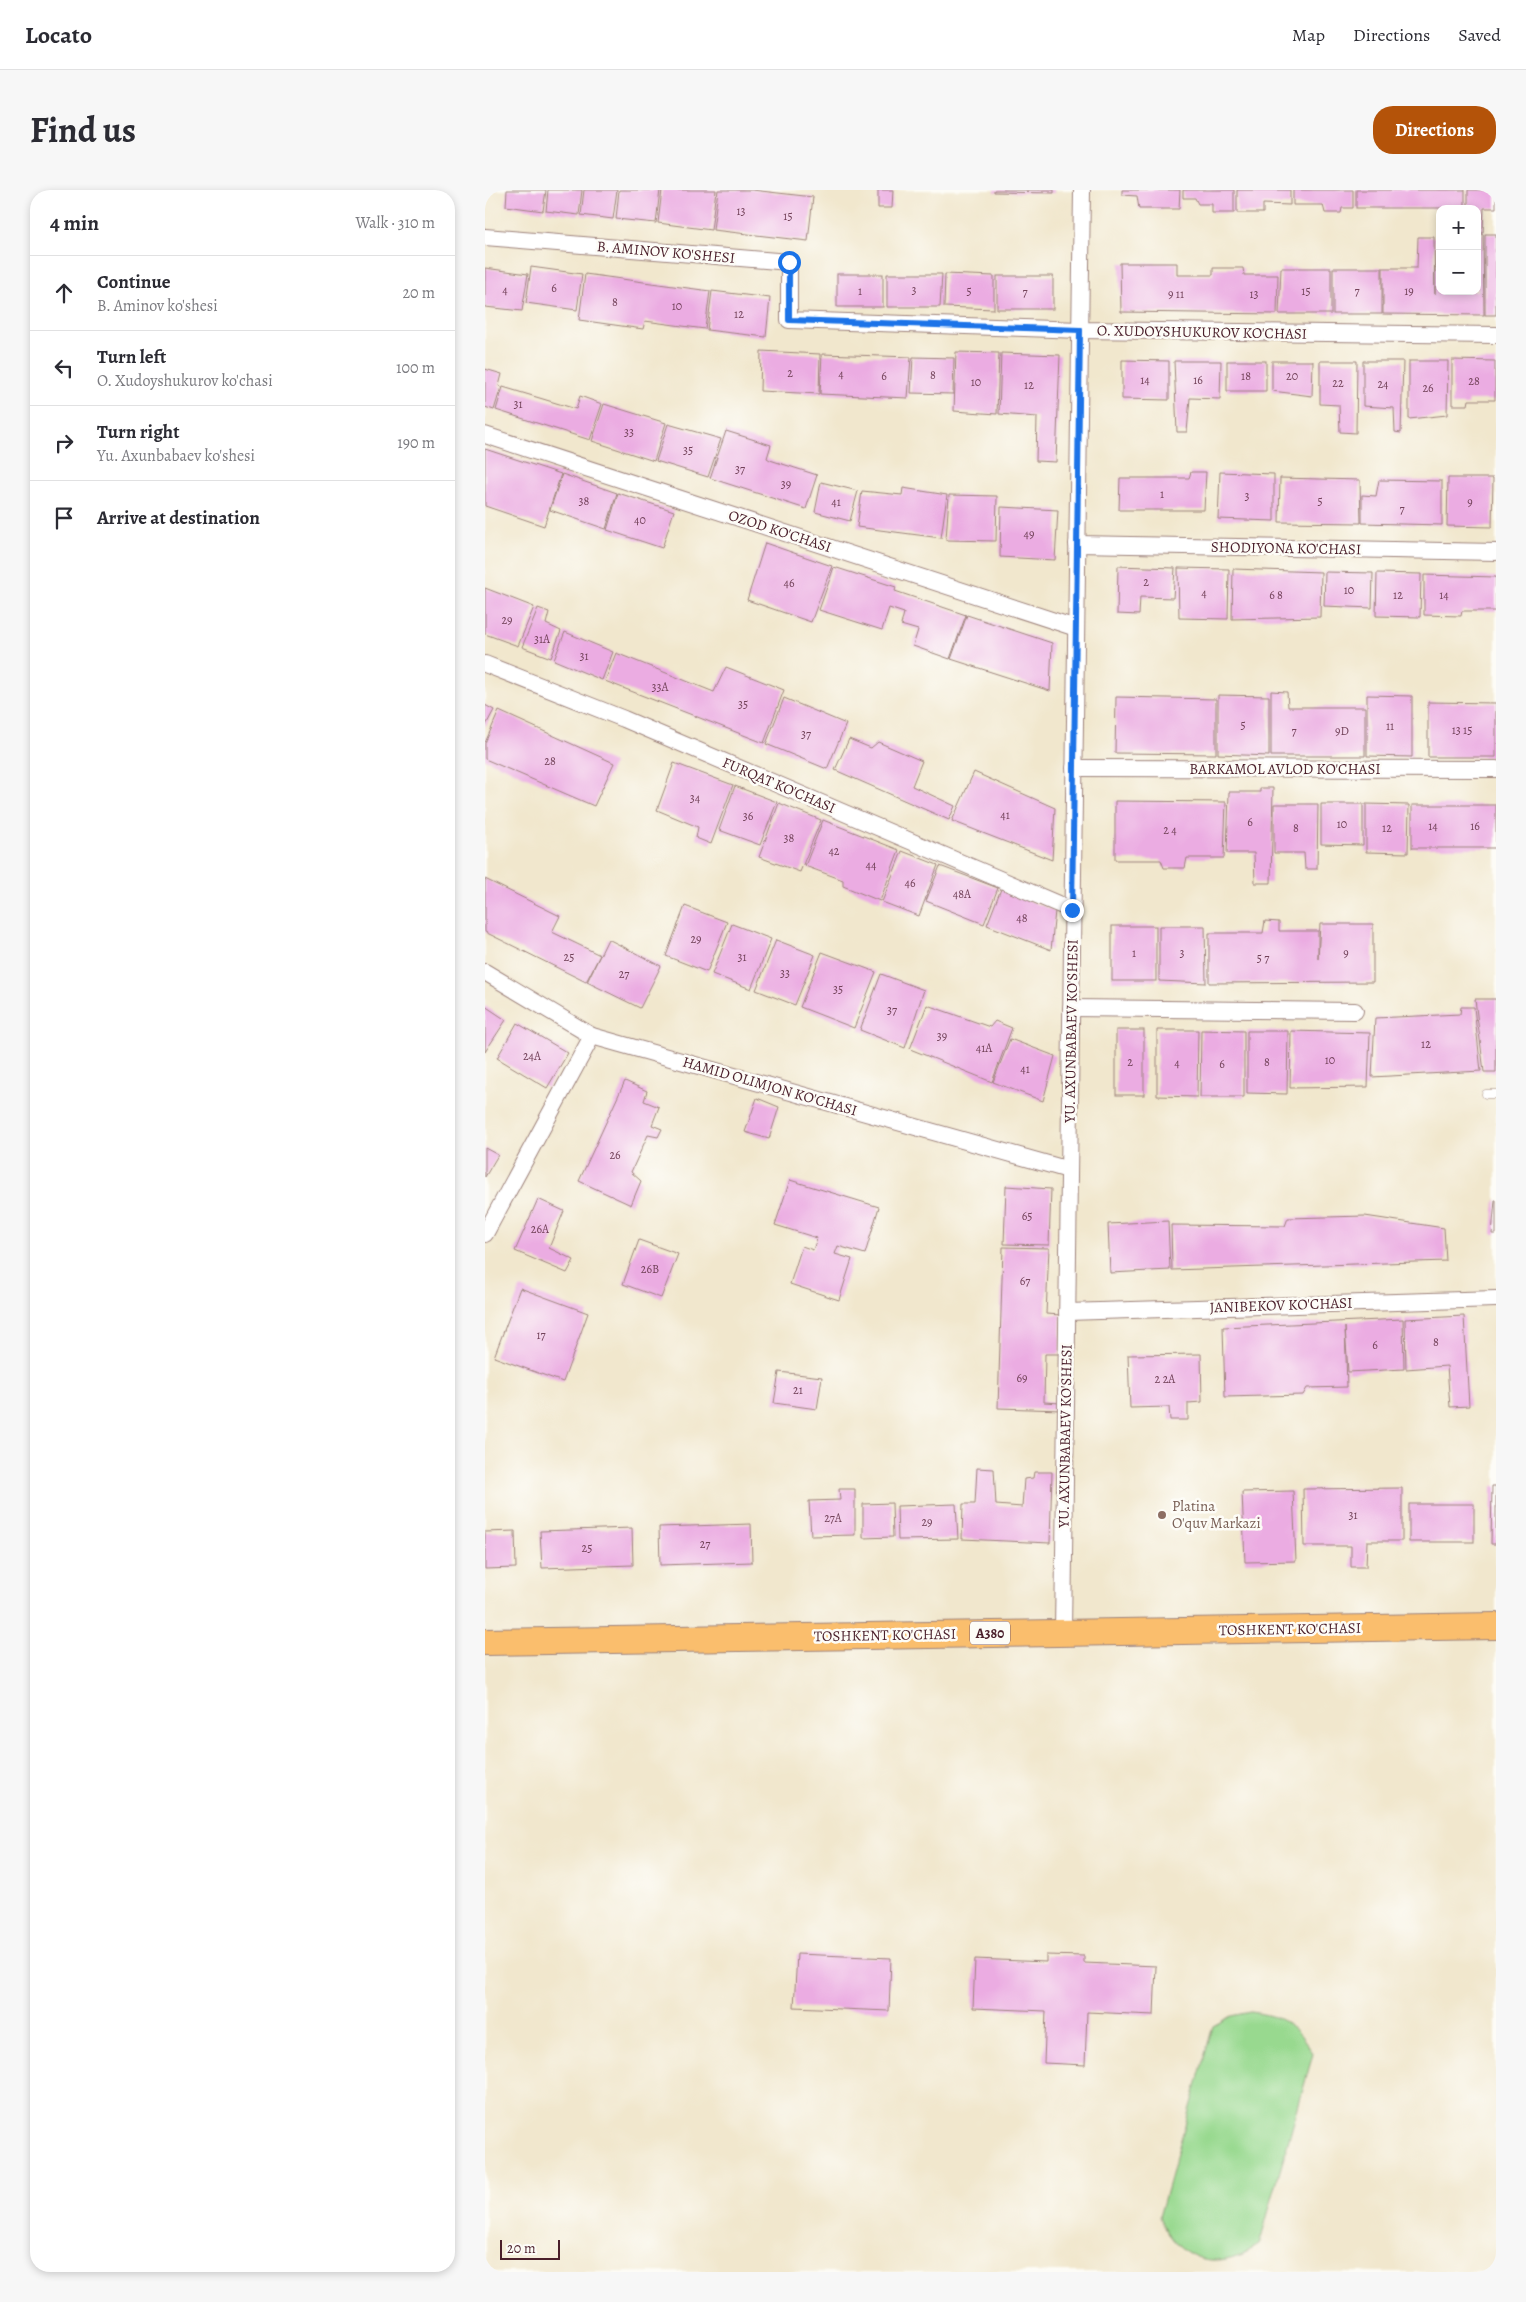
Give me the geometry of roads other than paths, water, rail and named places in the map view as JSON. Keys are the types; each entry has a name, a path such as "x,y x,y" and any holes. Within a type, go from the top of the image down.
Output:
{"highway":[{"name":"TOSHKENT KO'CHASI","path":"485,1642 1496,1626"}],"street":[{"name":"YU. AXUNBABAEV KO'SHESI","path":"1063,1632 1081,190"},
{"name":"B. AMINOV KO'SHESI","path":"485,237 789,262 789,320"},
{"name":"O. XUDOYSHUKUROV KO'CHASI","path":"789,320 1080,330 1496,335"},
{"name":"OZOD KO'CHASI","path":"485,435 1076,628"},
{"name":"SHODIYONA KO'CHASI","path":"1077,544 1496,552"},
{"name":"FURQAT KO'CHASI","path":"485,664 624,719 1072,910"},
{"name":"BARKAMOL AVLOD KO'CHASI","path":"1074,768 1496,769"},
{"name":"HAMID OLIMJON KO'CHASI","path":"485,972 592,1036 1069,1170"},
{"path":"1071,1008 1355,1011"},
{"path":"485,1231 592,1036"},
{"name":"JANIBEKOV KO'CHASI","path":"1067,1312 1496,1299"}],"lane":[{"path":"1486,1094 1496,1094"}],"place":[{"name":"Platina O'quv Markazi","path":"1162,1515"}]}
